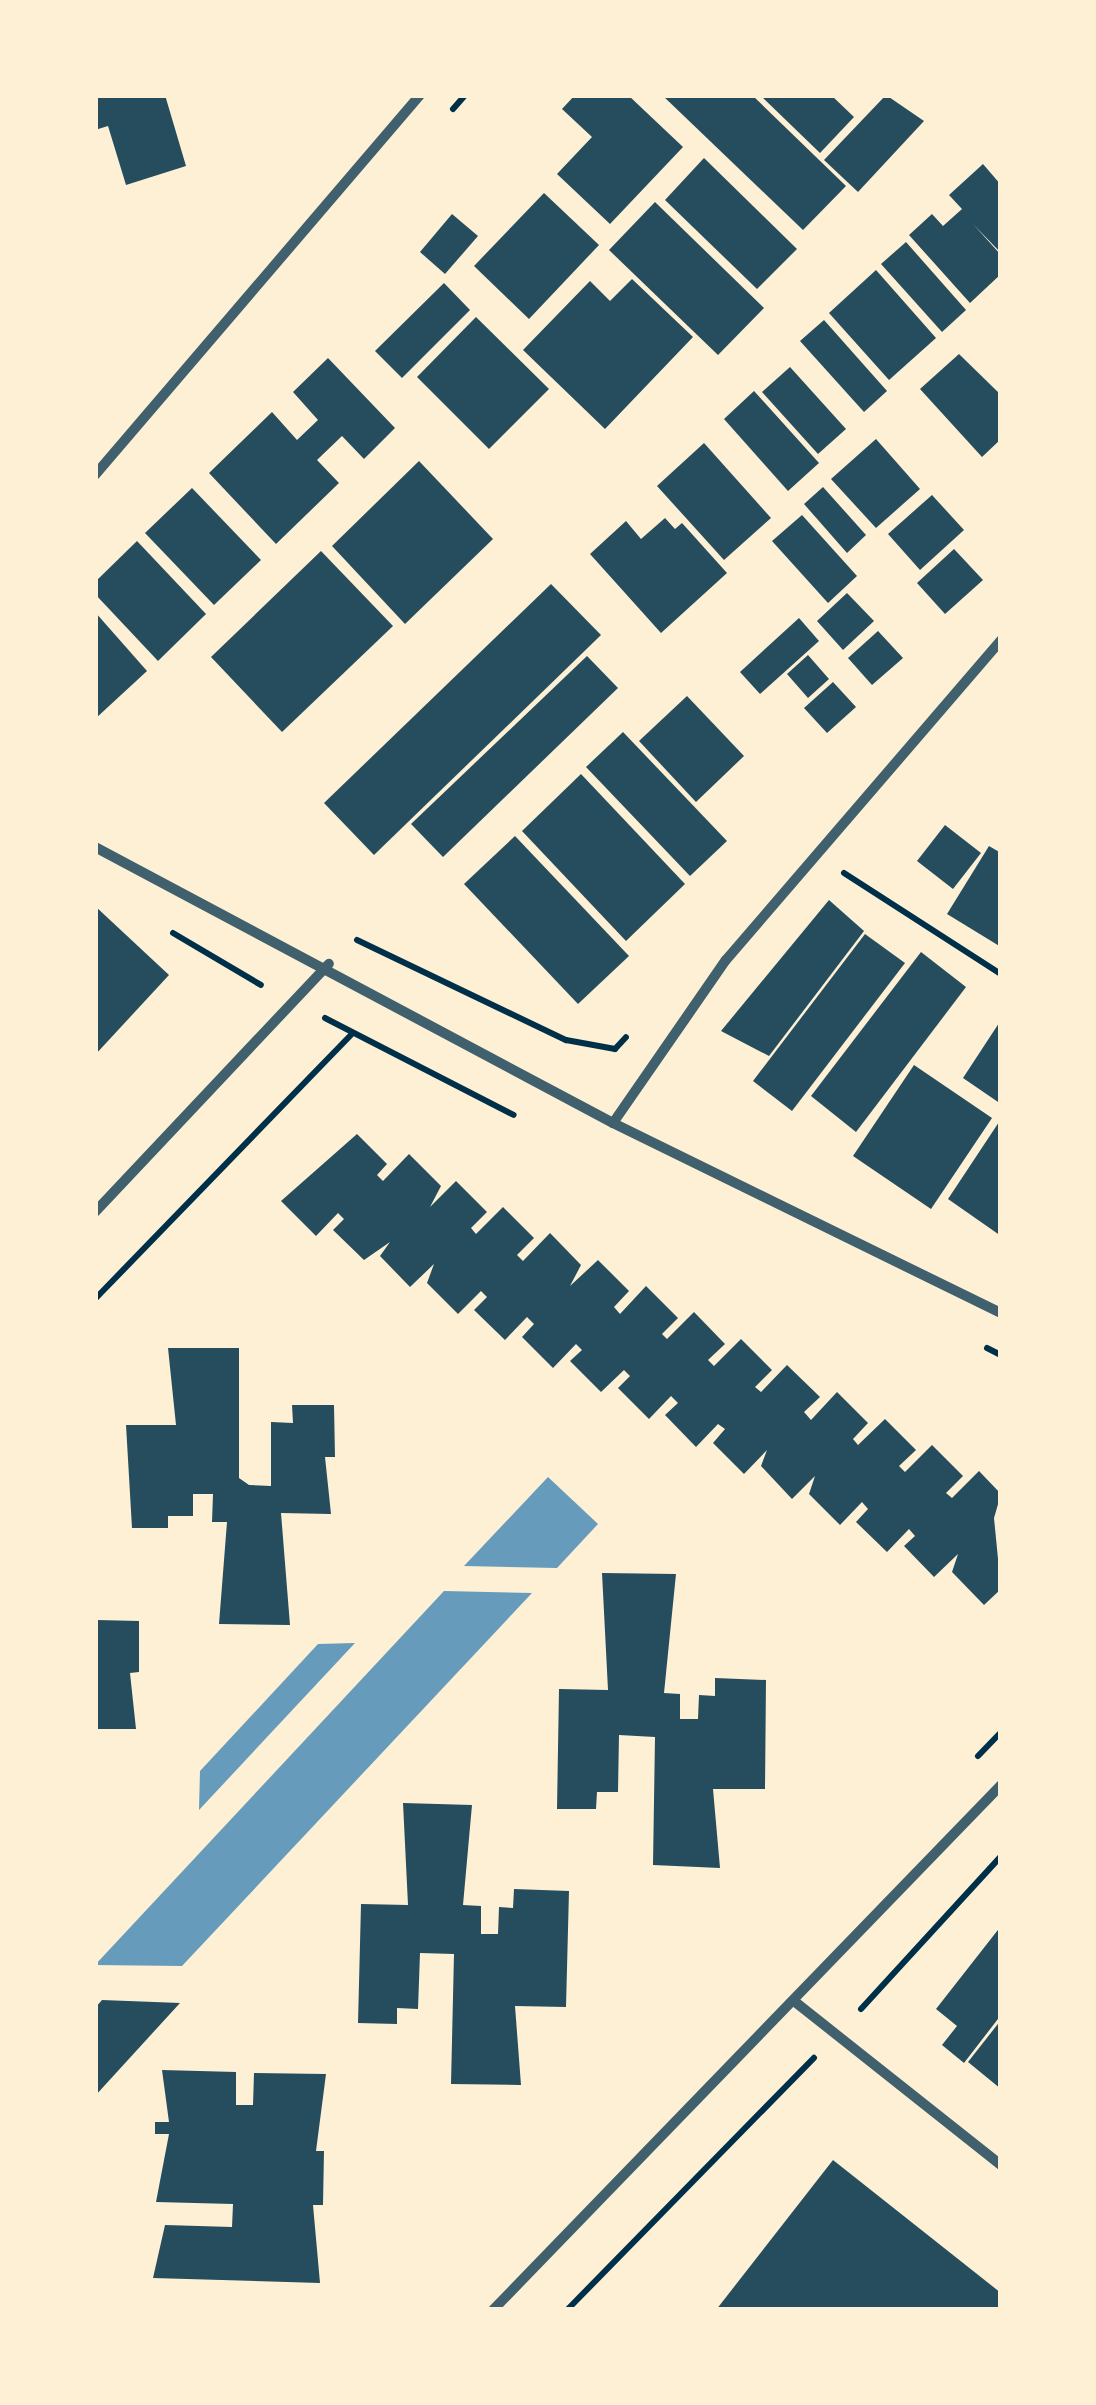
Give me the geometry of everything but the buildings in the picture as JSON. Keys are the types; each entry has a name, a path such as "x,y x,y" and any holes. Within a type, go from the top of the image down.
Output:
{"street":[{"path":"95,475 420,95"},
{"path":"613,1123 726,960 1001,640"},
{"path":"95,846 329,964 613,1123 1001,1313"},
{"path":"95,1212 329,964"},
{"path":"492,2310 1001,1785"},
{"path":"794,2001 1001,2165"}],"path":[{"path":"839,870 1001,974"},
{"path":"350,936 566,1040 614,1049 636,1026"},
{"path":"95,1300 351,1034"},
{"path":"566,2310 838,2035 1001,1856"}],"water":[{"path":"548,1477 598,1524 557,1568 464,1566"},
{"path":"444,1591 532,1593 182,1966 95,1965"},
{"path":"355,1643 199,1810 200,1771 318,1644"}]}
